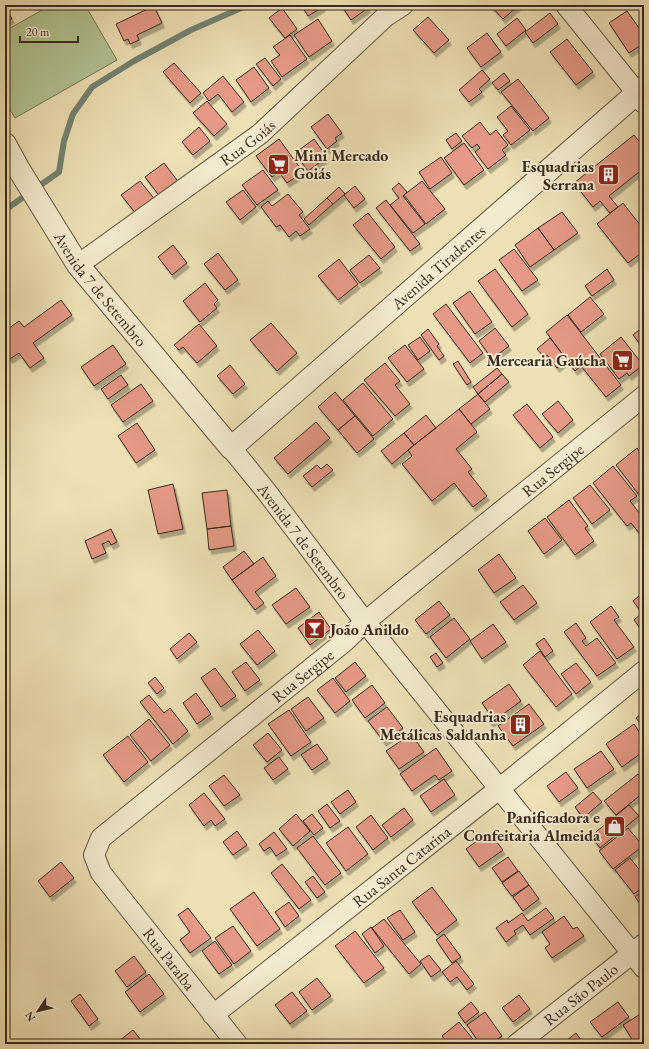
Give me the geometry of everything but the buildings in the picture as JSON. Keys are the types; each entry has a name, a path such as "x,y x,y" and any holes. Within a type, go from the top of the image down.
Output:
{"street":[{"name":"Rua Goiás","path":"78,265 260,134 386,16 403,5"},
{"path":"566,5 642,94"},
{"name":"Avenida Tiradentes","path":"231,448 642,94"},
{"name":"Avenida 7 de Setembro","path":"5,144 38,202 78,265 266,491 365,622 499,788 640,956"},
{"name":"Rua Sergipe","path":"101,873 94,855 101,838 344,642 365,622 644,396"},
{"name":"Rua Santa Catarina","path":"213,1015 644,671"},
{"name":"Rua Paraíba","path":"101,873 237,1044"},
{"name":"Rua São Paulo","path":"517,1044 640,956"}],"green space":[{"path":"51,5 85,5 117,60 15,118 5,101 5,31"}],"waterway":[{"path":"5,210 59,172 64,141 73,114 92,87 134,61 191,30 248,5"}],"place":[{"name":"Mini Mercado Goiás","path":"279,164"},
{"name":"Esquadrias Serrana","path":"609,175"},
{"name":"Mercearia Gaúcha","path":"622,360"},
{"name":"João Anildo","path":"315,629"},
{"name":"Esquadrias Metálicas Saldanha","path":"521,725"},
{"name":"Panificadora e Confeitaria Almeida","path":"615,826"}]}
